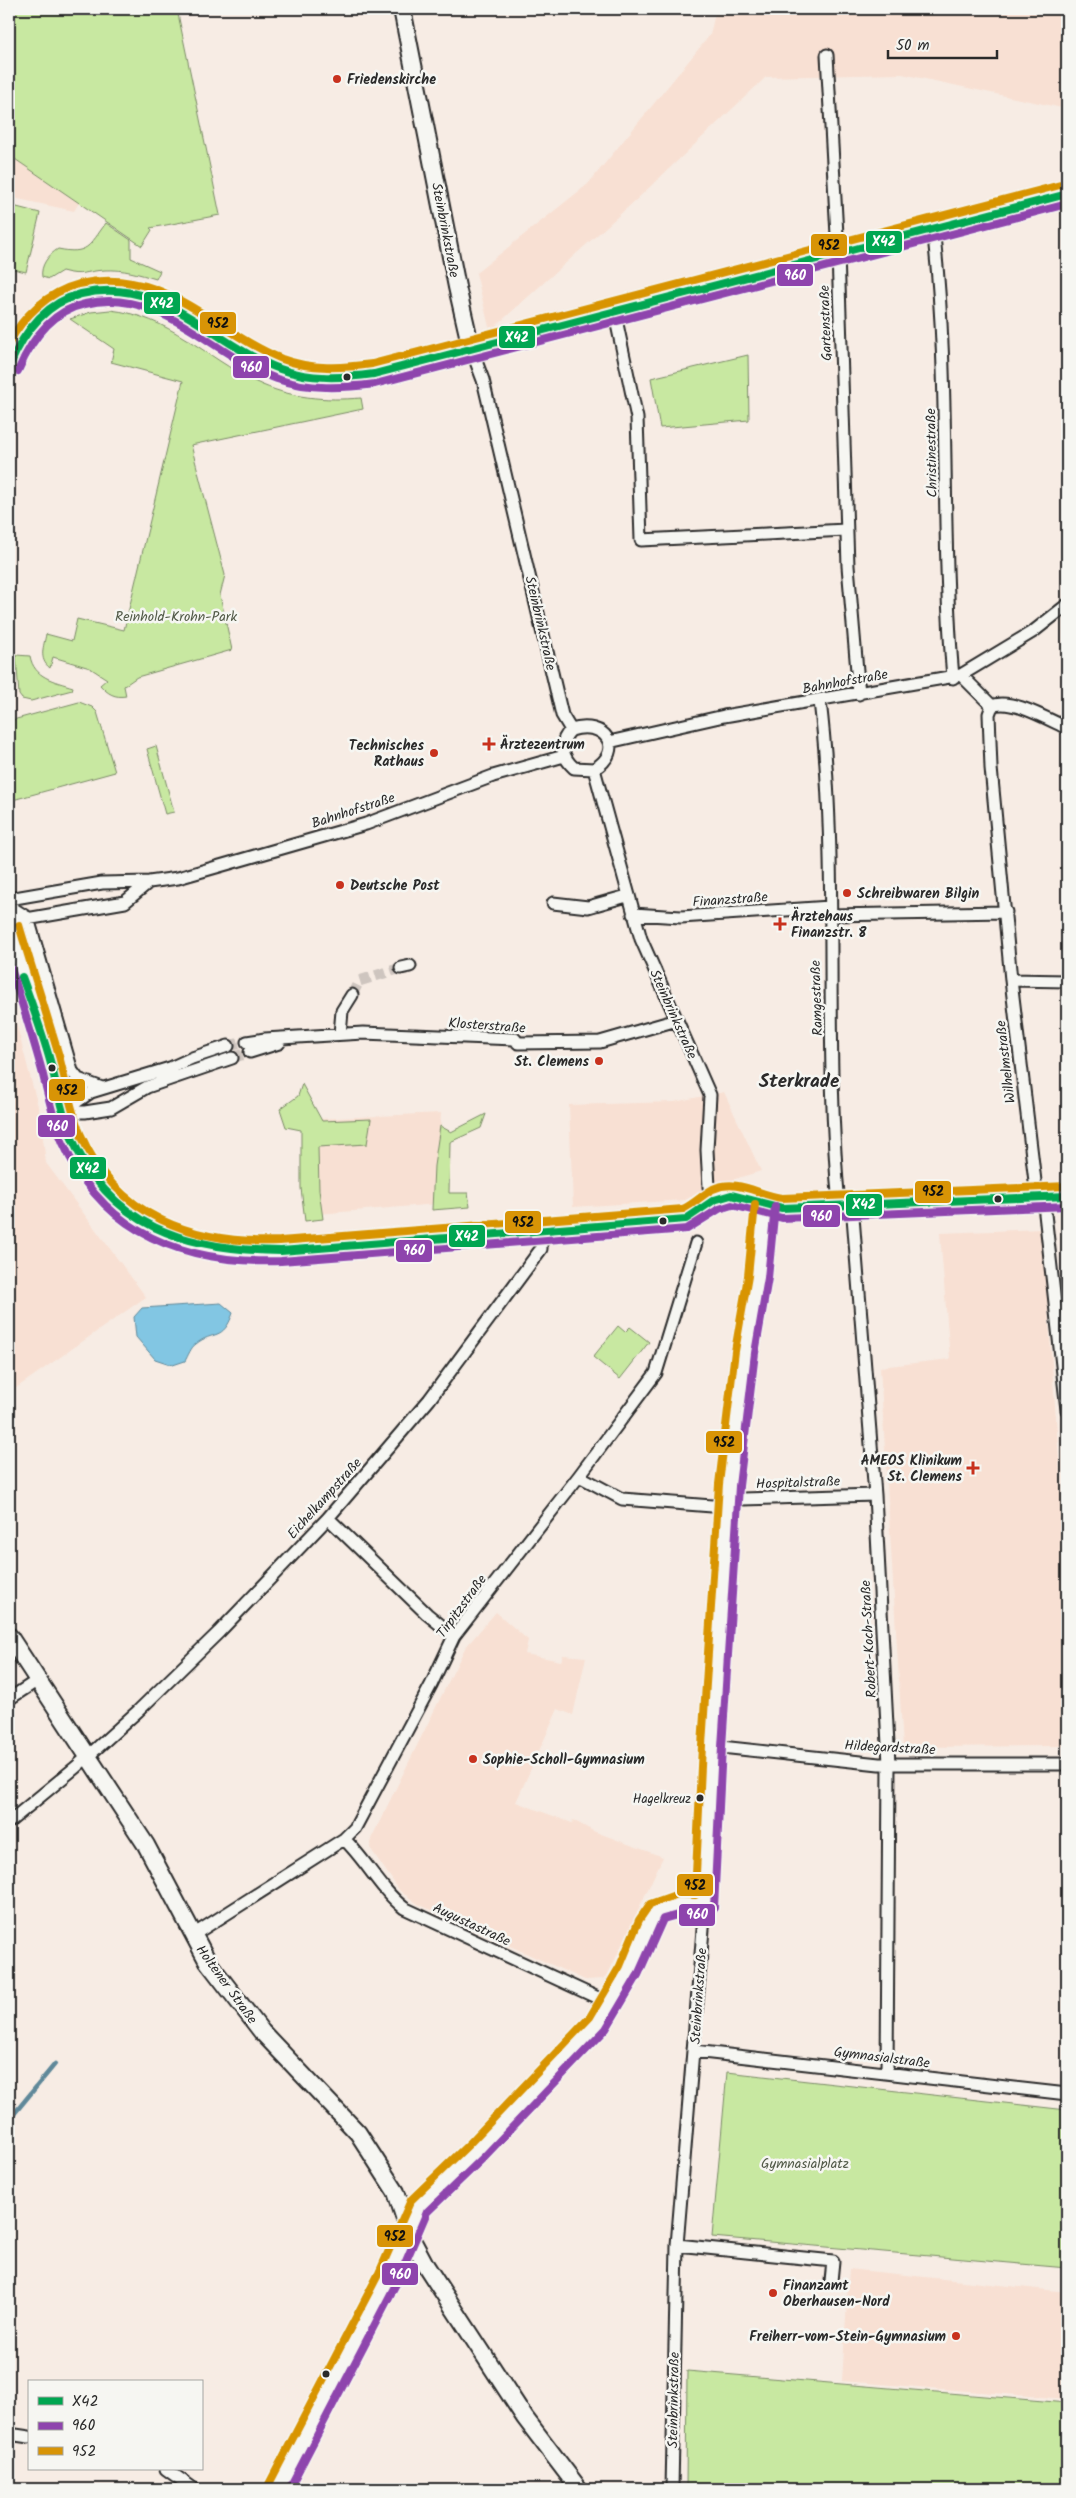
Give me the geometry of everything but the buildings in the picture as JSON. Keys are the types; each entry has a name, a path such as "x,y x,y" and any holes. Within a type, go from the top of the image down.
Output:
{"main road":[{"name":"Steinbrinkstraße","path":"402,9 457,287 471,348"},
{"path":"9,367 25,335 48,310 77,294 106,289 130,291 172,307 268,364 311,376 347,378 374,374 614,310 1067,194"},
{"path":"9,928 15,972 39,1025 62,1112 72,1140 88,1168 120,1205 164,1233 200,1246 230,1251 281,1251 686,1218 702,1210 716,1199 730,1194 765,1205 782,1208 1067,1196"},
{"name":"Steinbrinkstraße","path":"705,1905 712,1746 728,1504 745,1352 758,1277 765,1205"},
{"name":"Holtener Straße","path":"9,1636 146,1846 193,1935 235,2000 262,2032 358,2133 396,2192 415,2247 525,2418 579,2489"},
{"path":"278,2489 388,2277 419,2206 582,2042 609,2008 657,1911 680,1904 705,1905"}],"street":[{"name":"Gartenstraße","path":"826,55 838,253 846,530 859,694"},
{"name":"Christinestraße","path":"933,228 939,277 945,407 948,586 957,677"},
{"path":"614,310 637,418 641,540 846,530"},
{"name":"Steinbrinkstraße","path":"471,348 483,380 562,715 570,730"},
{"name":"Bahnhofstraße","path":"608,742 724,716 957,677 1034,631 1067,605"},
{"path":"957,677 992,706 1002,703 1012,705 1067,728"},
{"name":"Ramgestraße","path":"820,701 826,754 830,911 829,987 846,1205"},
{"name":"Wilhelmstraße","path":"992,706 989,721 991,768 1011,980 1037,1198 1044,1205 1067,1410"},
{"path":"591,726 600,730 608,742 607,757 594,769 574,768 564,756 563,741 570,730 591,726"},
{"name":"Bahnhofstraße","path":"9,899 102,883 148,882 178,878 366,824 494,776 564,756"},
{"name":"Steinbrinkstraße","path":"594,769 627,896 641,939 710,1095 707,1150 709,1187 716,1199"},
{"path":"9,922 125,902 148,882"},
{"path":"553,903 588,907 627,896"},
{"path":"9,906 28,918 72,1071 78,1079 89,1085 102,1088"},
{"name":"Finanzstraße","path":"633,914 682,917 830,911 1006,912"},
{"path":"1011,980 1067,981"},
{"path":"340,1034 342,1011 352,995"},
{"name":"Klosterstraße","path":"249,1047 292,1039 340,1034 515,1039 518,1043 600,1042 677,1020"},
{"path":"62,1112 83,1096 102,1088 170,1068 192,1058 228,1046"},
{"path":"62,1112 91,1112 111,1108 147,1087 232,1058"},
{"name":"Robert-Koch-Straße","path":"846,1205 875,1495 889,1764 887,2073"},
{"name":"Eichelkampstraße","path":"9,1822 76,1768 87,1755 176,1674 328,1518 429,1400 541,1249 540,1230"},
{"name":"Tirpitzstraße","path":"193,1935 344,1839 359,1820 431,1685 454,1636 579,1476 656,1373 696,1243"},
{"name":"Hospitalstraße","path":"579,1476 622,1499 712,1506 728,1504 742,1499 875,1495"},
{"path":"328,1518 427,1614 454,1636"},
{"path":"9,1699 38,1680"},
{"name":"Hildegardstraße","path":"712,1746 889,1764 1067,1764"},
{"name":"Augustastraße","path":"344,1839 356,1850 393,1899 404,1908 598,1998 609,2008"},
{"name":"Steinbrinkstraße","path":"672,2489 677,2245 705,1905"},
{"name":"Gymnasialstraße","path":"694,2051 1067,2094"},
{"path":"677,2245 833,2261 831,2281"},
{"path":"9,2434 28,2437"},
{"path":"167,2470 194,2489"}],"shaded area":[{"path":"716,9 1067,9 1067,109 902,74 766,77 636,200 490,331 476,273 588,184 710,35"},
{"path":"9,155 79,203 74,211 9,197"},
{"path":"9,996 40,1114 46,1163 146,1297 9,1393"},
{"path":"724,1092 761,1171 709,1187 685,1200 573,1207 569,1105 674,1102"},
{"path":"441,1113 437,1204 318,1214 316,1119"},
{"name":"AMEOS Klinikum St. Clemens","path":"1042,1229 1067,1569 1067,1746 903,1747 880,1367 950,1359 940,1233"},
{"name":"Sophie-Scholl-Gymnasium","path":"496,1612 528,1640 525,1654 561,1661 563,1655 586,1657 573,1715 558,1709 516,1802 572,1823 573,1820 593,1831 663,1857 608,1974 602,1979 585,1980 418,1904 400,1891 370,1848 371,1839 465,1648"},
{"name":"Freiherr-vom-Stein-Gymnasium","path":"849,2269 1067,2292 1067,2399 842,2381"}],"green space":[{"path":"9,9 177,9 220,215 150,228 152,230 142,246 9,155"},
{"path":"9,205 40,213 26,272 9,268"},
{"path":"106,223 131,240 131,258 160,271 156,279 118,270 80,274 62,271 49,279 42,277 42,269 54,251 58,249 76,251 87,247"},
{"name":"Reinhold-Krohn-Park","path":"110,310 151,320 256,382 281,392 334,399 361,398 363,409 191,445 225,575 220,595 232,650 137,677 124,686 126,696 115,696 106,691 100,685 107,679 90,668 53,657 50,668 44,661 43,656 46,634 72,641 77,619 124,630 183,381 111,362 114,349 70,319 91,312"},
{"path":"748,355 749,420 660,428 651,378"},
{"path":"16,655 30,656 32,663 40,674 46,678 73,687 72,690 31,701 22,699 19,695"},
{"path":"79,702 92,707 97,712 115,772 9,801 9,721"},
{"path":"156,746 174,812 165,814 147,749"},
{"path":"302,1084 322,1121 371,1119 367,1144 318,1147 319,1190 323,1219 305,1221 301,1188 301,1130 286,1127 280,1109 298,1096"},
{"path":"486,1114 481,1128 450,1142 449,1193 468,1193 470,1207 432,1210 434,1166 440,1126 451,1132"},
{"path":"618,1326 625,1332 630,1327 649,1342 620,1379 593,1357"},
{"name":"Gymnasialplatz","path":"727,2072 1067,2110 1067,2268 712,2237"},
{"path":"687,2371 1067,2403 1067,2489 686,2489"}],"water":[{"path":"221,1303 233,1313 229,1322 221,1332 194,1345 185,1361 173,1365 155,1359 136,1337 134,1317 142,1308"}],"waterway":[{"path":"9,2120 55,2064"}],"tunnel":[{"path":"352,995 359,981 401,968"},
{"path":"228,1046 247,1042"},
{"path":"232,1058 250,1052"}],"transit line":[{"name":"952","path":"9,343 21,324 47,299 79,284 109,281 137,284 162,292 186,304 256,347 293,363 327,367 372,364 1064,184"},
{"name":"X42","path":"9,367 28,332 45,313 68,298 81,294 110,291 137,294 162,303 255,358 291,373 327,377 374,374 1067,194"},
{"name":"960","path":"18,371 29,348 52,320 62,313 85,304 112,301 137,305 161,313 253,368 289,383 326,387 375,384 1067,204"},
{"name":"952","path":"19,925 59,1056 73,1114 80,1133 95,1162 114,1186 137,1205 162,1220 189,1231 248,1241 280,1241 683,1209 713,1189 731,1185 782,1198 1067,1186"},
{"name":"960","path":"9,962 38,1057 56,1125 80,1175 101,1201 125,1222 152,1238 182,1249 213,1257 246,1261 281,1261 687,1229 719,1209 732,1205 782,1218 1067,1206"},
{"name":"X42","path":"22,977 45,1045 67,1126 86,1166 106,1192 129,1212 155,1227 183,1238 214,1246 247,1250 281,1251 686,1219 714,1200 731,1195 782,1208 1067,1196"},
{"name":"952","path":"269,2484 379,2273 411,2200 469,2144 590,2017 620,1966 639,1920 650,1904 678,1894 695,1895 702,1745 719,1484 735,1351 748,1276 755,1204"},
{"name":"960","path":"289,2489 397,2282 427,2212 483,2158 606,2029 638,1975 663,1919 681,1914 708,1915 714,1908 722,1747 739,1486 755,1353 768,1278 775,1206"}],"place":[{"name":"Friedenskirche","path":"337,79"},
{"name":"Ärztezentrum","path":"489,744"},
{"name":"Technisches Rathaus","path":"434,753"},
{"name":"Deutsche Post","path":"340,885"},
{"name":"Schreibwaren Bilgin","path":"847,893"},
{"name":"Ärztehaus Finanzstr. 8","path":"780,924"},
{"name":"St. Clemens","path":"599,1061"},
{"name":"AMEOS Klinikum St. Clemens","path":"973,1468"},
{"name":"Sophie-Scholl-Gymnasium","path":"473,1759"},
{"name":"Hagelkreuz","path":"700,1798"},
{"name":"Finanzamt Oberhausen-Nord","path":"773,2293"},
{"name":"Freiherr-vom-Stein-Gymnasium","path":"956,2336"}],"district":[{"name":"Sterkrade","path":"799,1080"}]}
